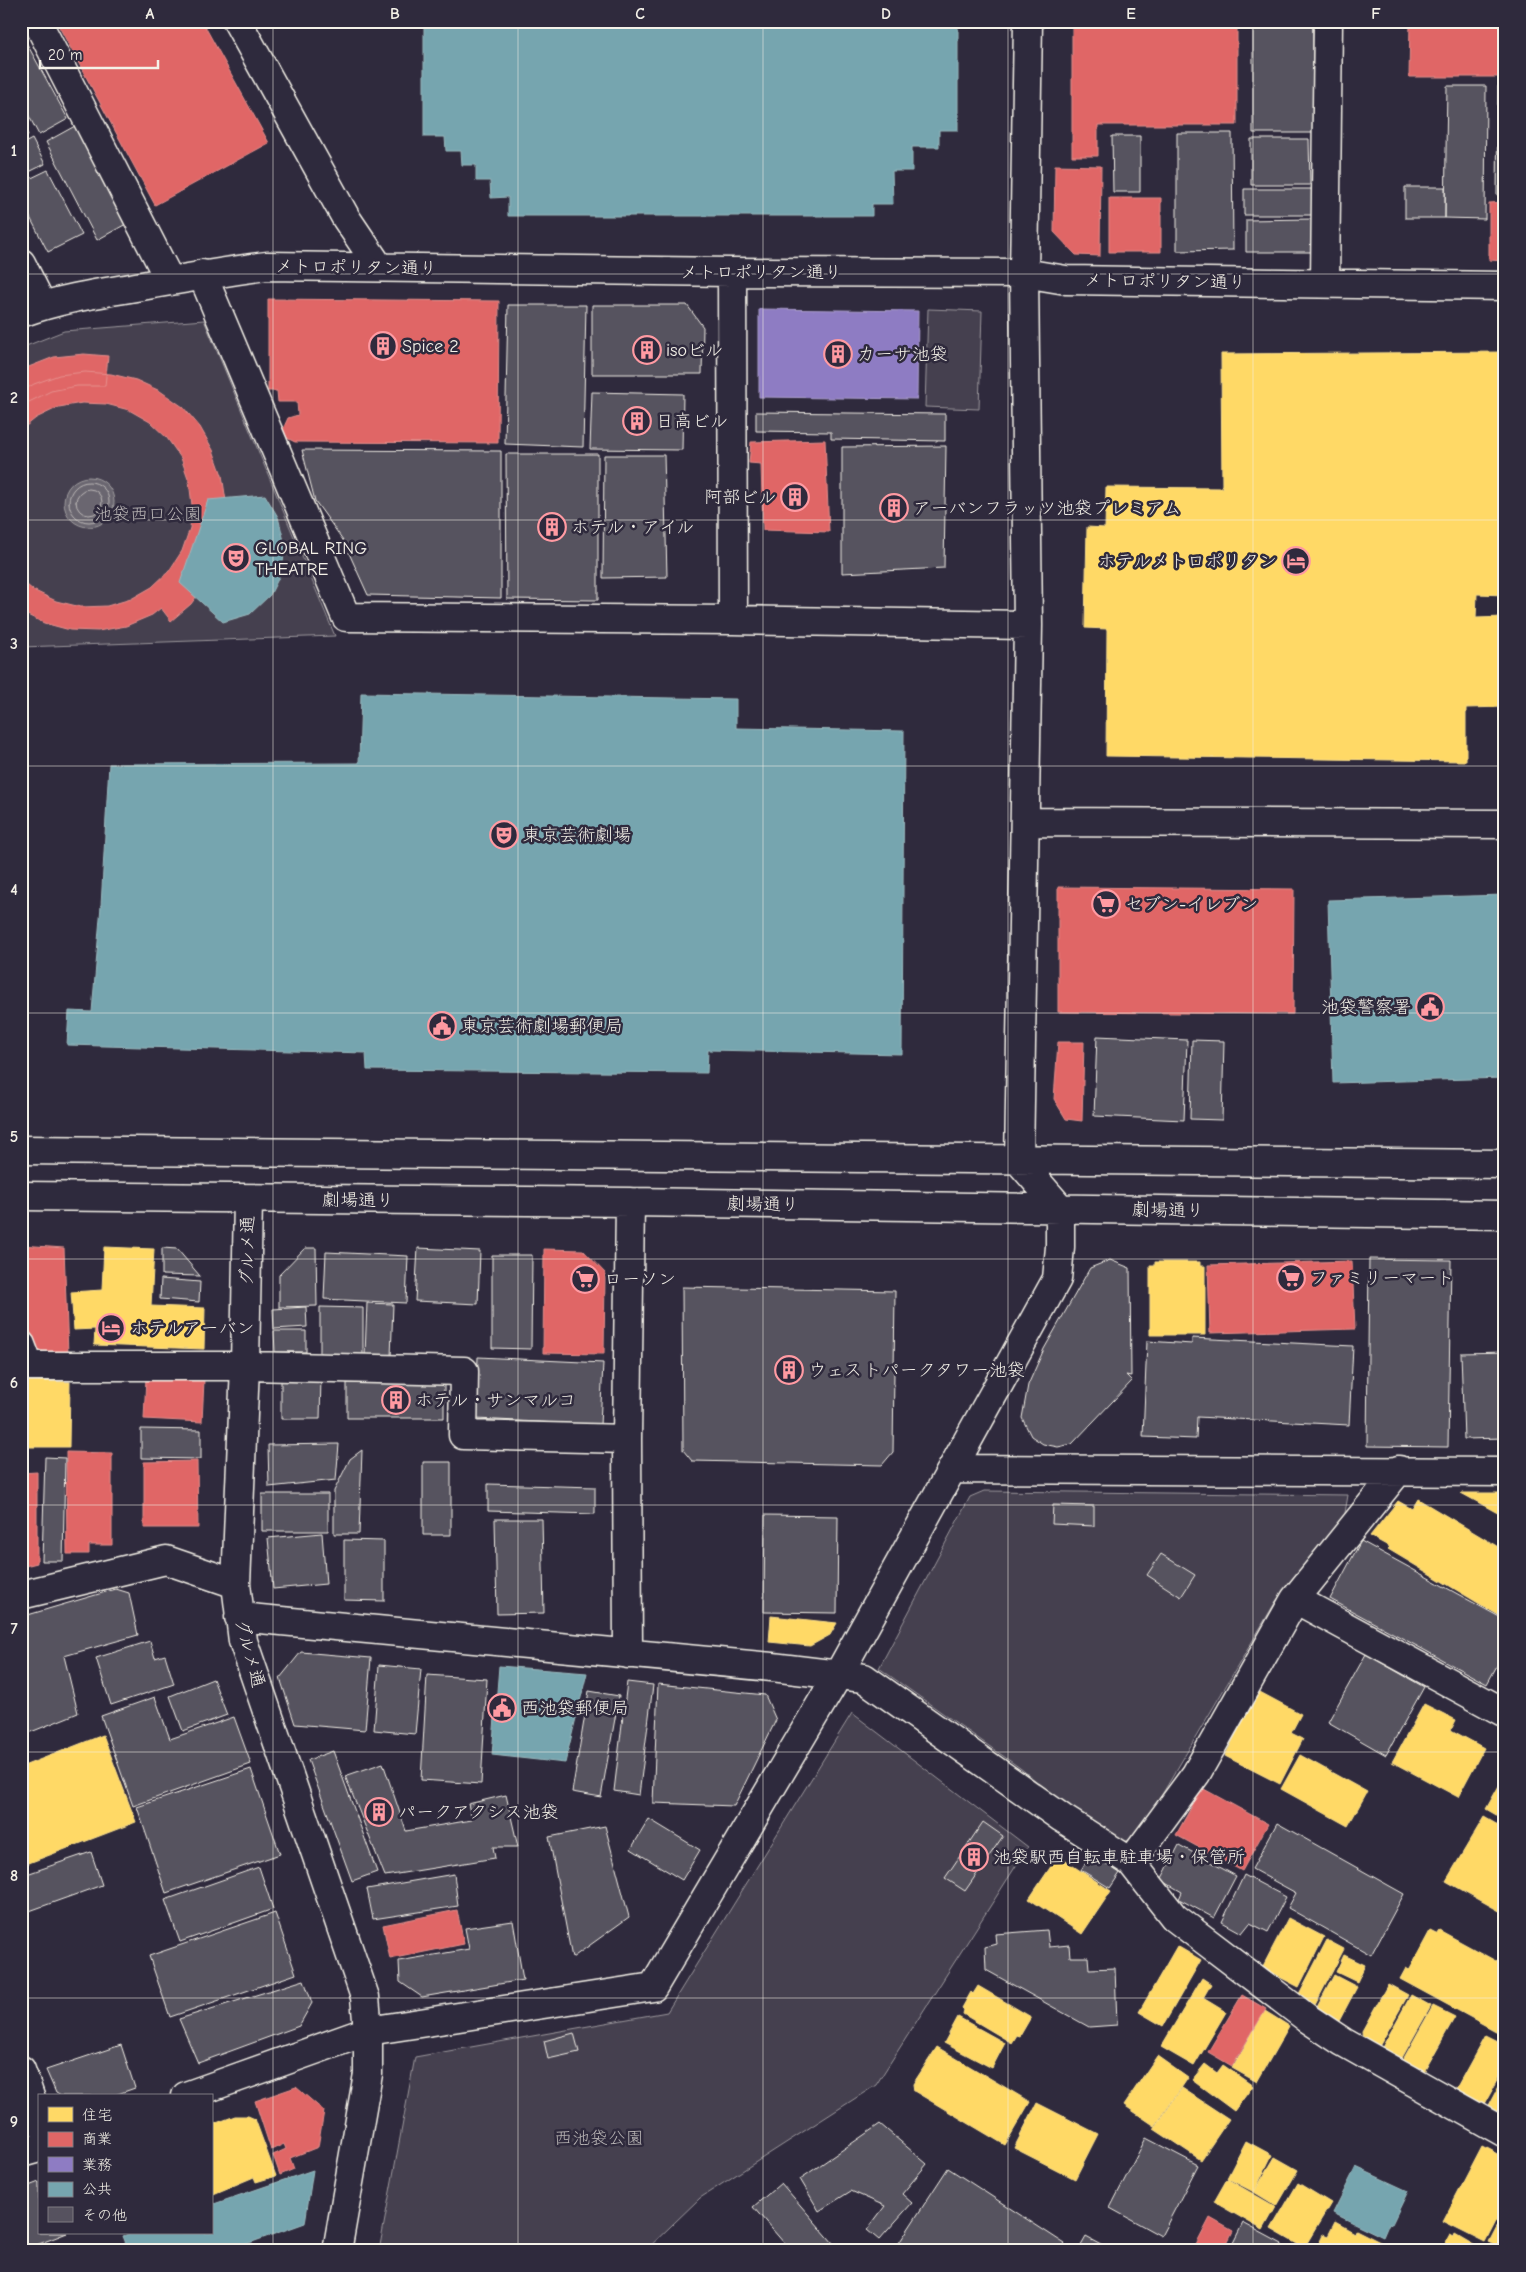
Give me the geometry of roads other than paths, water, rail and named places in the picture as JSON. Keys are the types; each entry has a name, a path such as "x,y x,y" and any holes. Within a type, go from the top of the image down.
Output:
{"street":[{"path":"37,21 170,281"},
{"path":"237,21 346,218 379,267"},
{"path":"192,2094 368,2031 653,1987 838,1675 954,1468 1057,1278 1060,1248 1060,1208 1019,1161 1028,625 1024,273 1028,21"},
{"path":"1325,282 1328,21"},
{"path":"21,263 32,309"},
{"name":"メトロポリタン通り","path":"32,309 202,274 267,266 732,272 1024,273 1066,280 1325,282 1505,286"},
{"path":"732,272 733,620"},
{"path":"202,274 346,617 733,620 1028,625"},
{"path":"1025,822 1505,824"},
{"path":"21,1150 1019,1161 1505,1164"},
{"name":"劇場通り","path":"21,1196 630,1202 1505,1215"},
{"name":"グルメ通","path":"248,1199 245,1366 236,1584 239,1617 243,1641 365,1996 368,2031 368,2074 337,2251"},
{"path":"628,1654 627,1439 630,1202"},
{"path":"21,1346 30,1366 245,1366 464,1371 463,1435 627,1439"},
{"path":"954,1468 1505,1472"},
{"path":"1131,1862 1196,1774 1295,1599 1399,1470"},
{"path":"21,1595 166,1560 236,1584"},
{"path":"1295,1599 1505,1712"},
{"path":"239,1617 864,1678 1062,1818 1131,1862 1174,1917 1307,2018 1343,2042 1505,2133"},
{"path":"21,2070 38,2120"},
{"path":"21,2153 38,2148"}],"water":[{"path":"89,477 98,479 109,488 114,502 112,511 103,522 89,527 80,525 69,516 64,502 66,493 75,482"}],"place":[{"name":"Spice 2","path":"383,346"},
{"name":"isoビル","path":"647,350"},
{"name":"カーサ池袋","path":"838,354"},
{"name":"日高ビル","path":"637,421"},
{"name":"阿部ビル","path":"795,497"},
{"name":"アーバンフラッツ池袋プレミアム","path":"894,508"},
{"name":"ホテル・アイル","path":"552,527"},
{"name":"GLOBAL RING THEATRE","path":"236,558"},
{"name":"ホテルメトロポリタン","path":"1296,561"},
{"name":"東京芸術劇場","path":"504,835"},
{"name":"セブン-イレブン","path":"1106,904"},
{"name":"池袋警察署","path":"1430,1007"},
{"name":"東京芸術劇場郵便局","path":"442,1026"},
{"name":"ファミリーマート","path":"1291,1278"},
{"name":"ローソン","path":"585,1279"},
{"name":"ホテルアーバン","path":"111,1328"},
{"name":"ウェストパークタワー池袋","path":"789,1370"},
{"name":"ホテル・サンマルコ","path":"396,1400"},
{"name":"西池袋郵便局","path":"502,1708"},
{"name":"パークアクシス池袋","path":"379,1812"},
{"name":"池袋駅西自転車駐車場・保管所","path":"974,1857"}],"park label":[{"name":"池袋西口公園","path":"148,514"},
{"name":"西池袋公園","path":"599,2138"}]}
